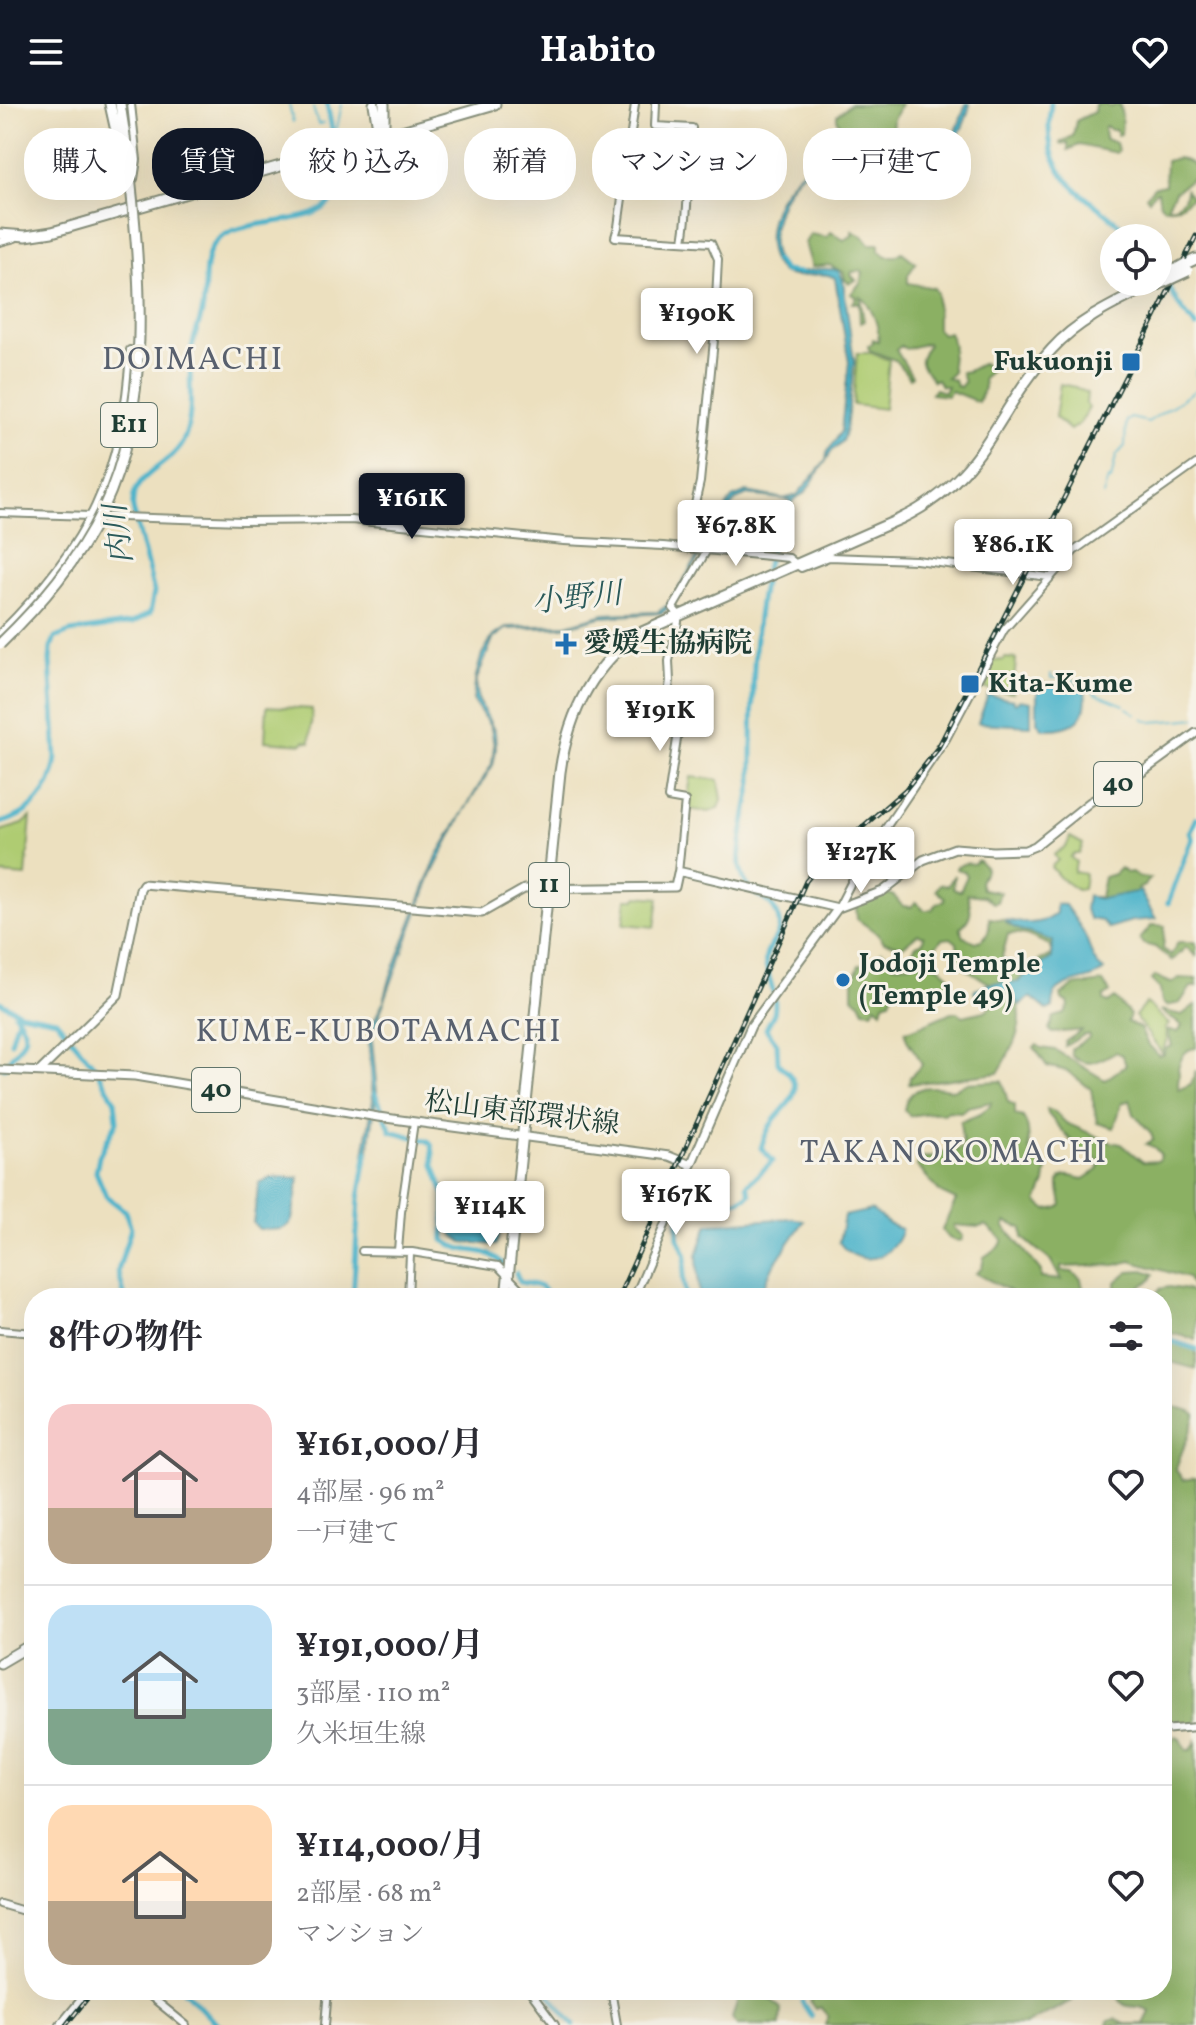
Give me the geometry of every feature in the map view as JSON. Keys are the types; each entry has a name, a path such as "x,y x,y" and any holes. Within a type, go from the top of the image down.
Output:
{"highway":[{"name":"E11","path":"0,641 46,596 81,549 104,507 122,455 133,403 137,277 126,169 115,104"},
{"path":"374,104 381,128"},
{"path":"382,128 384,104"},
{"path":"424,122 484,104"},
{"path":"396,128 495,104"},
{"path":"0,232 18,234 43,230 280,164"},
{"name":"11","path":"1172,275 1196,264"},
{"name":"11","path":"510,1288 563,751 576,708 591,681 616,651 642,632 912,517 945,497 976,465 1052,353 1070,335 1132,296"},
{"path":"0,1662 24,1648"}],"main road":[{"name":"40","path":"838,908 887,888 923,860 955,848 994,851 1025,850 1035,846 1096,797 1141,773 1196,733"},
{"path":"51,1067 118,995 143,884 482,913 524,889 675,887 678,873 695,873 838,908 773,995 743,1042 691,1165"},
{"name":"松山東部環状線","path":"0,1070 41,1070 51,1067 151,1078 379,1117 659,1154 691,1165"}],"street":[{"path":"0,641 66,576 103,517 128,448 139,379 141,303 133,176 137,160 131,104"},
{"path":"635,104 615,237 711,243 718,259 715,331 702,472 685,548"},
{"path":"656,104 655,126 692,128 687,167 686,201 689,208 683,241"},
{"path":"424,122 424,128"},
{"path":"0,242 18,234"},
{"path":"0,641 74,547 103,493 122,425 130,350"},
{"path":"838,908 858,869 946,739 997,640 1049,577 1088,539 1196,464"},
{"path":"0,513 140,519 351,520 564,541 705,549 789,558 802,568 827,557 916,560 1049,577"},
{"path":"678,873 685,801 668,798 681,713 668,710 666,706 669,661 678,616 673,608 705,549"},
{"path":"398,1251 414,1122"},
{"path":"638,1288 691,1165"},
{"path":"362,1251 412,1252 493,1264 501,1268 519,1288"},
{"path":"408,1288 410,1254"},
{"path":"0,1330 24,1332"},
{"path":"1172,1729 1196,1727"},
{"path":"0,1904 24,1911"},
{"path":"60,2025 81,2000"},
{"path":"155,2000 186,2025"},
{"path":"325,2025 327,2000"},
{"path":"536,2000 555,2025"},
{"path":"613,2000 617,2025"}],"green space":[{"path":"850,104 901,104 893,119 892,128 841,128 837,115"},
{"path":"1095,104 1110,107 1120,104 1121,134 1117,135 1117,130 1106,126 1104,129 1105,139 1116,143 1118,151 1079,145 1068,150 1068,143 1061,142 1073,136 1076,121 1094,112"},
{"path":"1178,158 1196,167 1196,175 1175,192 1167,206 1180,202 1186,190 1192,197 1180,206 1164,208 1158,192 1149,200 1146,196 1154,187 1165,185 1166,161"},
{"path":"852,231 864,237 869,244 879,244 879,250 886,256 896,256 902,252 916,263 908,275 908,283 934,288 937,293 937,329 942,334 949,332 952,339 953,372 947,378 960,387 964,382 961,372 983,363 991,371 983,378 984,388 978,402 951,391 947,396 931,394 935,389 944,392 947,386 941,386 937,379 933,381 922,365 921,358 927,343 906,349 901,346 896,350 912,376 910,378 895,360 869,350 873,339 878,341 876,323 868,305 860,297 864,321 860,323 859,303 853,303 857,297 851,294 863,273 852,272 856,280 849,283 843,272 829,265 812,267 805,243 810,234 827,237 831,232 844,240 852,236"},
{"path":"857,353 871,353 889,360 884,409 853,405"},
{"path":"1060,384 1087,393 1086,404 1089,408 1080,423 1070,430 1055,417"},
{"path":"1016,659 1013,693 985,689 993,661"},
{"path":"267,706 312,709 310,742 265,741"},
{"path":"691,777 719,780 722,800 719,808 709,812 686,809"},
{"path":"31,817 26,876 0,874 0,831 23,824"},
{"path":"1070,837 1083,844 1079,854 1070,857 1076,862 1074,872 1085,874 1083,889 1077,890 1051,867 1058,860 1054,855 1067,845"},
{"path":"978,860 986,868 980,882 982,889 1000,892 997,902 993,903 984,896 967,894 970,912 960,928 964,937 976,942 984,938 989,929 989,918 1004,920 1007,924 1053,941 1052,954 1050,945 1025,935 1008,934 1002,957 1019,973 1032,969 1038,961 1052,955 1036,972 1016,982 995,985 959,964 957,943 951,938 942,939 926,957 908,959 916,945 923,942 924,936 918,934 903,946 884,942 857,919 856,905 885,894 894,896 903,906 911,907 916,902 924,910 932,910 945,898 936,890 940,884 948,886 954,875 953,888 960,891 967,876 964,871 956,869 957,866 973,864"},
{"path":"1120,868 1138,877 1151,878 1138,889 1140,891 1121,897 1095,898 1089,897 1100,897 1104,877"},
{"path":"637,896 659,898 655,927 624,924 627,899 636,899"},
{"path":"1152,925 1165,926 1163,949 1171,955 1178,942 1194,942 1196,956 1186,947 1172,961 1155,947 1143,944 1140,939"},
{"path":"881,951 891,957 893,965 928,962 940,967 950,976 951,987 945,990 937,986 929,991 903,988 894,991 882,1010 876,1005 872,1011 864,1010 853,997 853,980 859,965 876,961"},
{"path":"1155,976 1171,983 1179,978 1196,979 1196,987 1191,987 1180,1003 1166,1006 1162,1002 1160,989 1151,980"},
{"path":"1103,982 1110,992 1104,1001 1108,1003 1115,998 1130,1015 1127,1022 1140,1028 1147,1043 1159,1056 1172,1046 1167,1030 1178,1032 1182,1026 1160,1010 1182,1015 1196,1004 1196,1048 1186,1052 1182,1058 1178,1068 1178,1085 1179,1090 1191,1084 1196,1070 1196,1288 1192,1288 1188,1278 1131,1261 1116,1265 1061,1267 1061,1271 1072,1272 1081,1279 1083,1288 1004,1288 976,1273 982,1268 984,1257 1000,1246 1003,1240 986,1225 954,1225 963,1236 962,1240 953,1240 942,1230 956,1200 941,1193 917,1166 921,1158 963,1147 960,1122 978,1115 991,1102 968,1107 961,1112 910,1116 904,1110 906,1101 916,1090 938,1087 953,1090 965,1083 1002,1081 1008,1102 1015,1105 1015,1115 1023,1117 1025,1121 1030,1152 1047,1168 1037,1202 1047,1210 1062,1205 1061,1178 1084,1179 1098,1170 1100,1164 1080,1151 1047,1109 1066,1123 1121,1144 1143,1162 1158,1161 1161,1155 1146,1144 1153,1140 1151,1133 1134,1114 1130,1100 1122,1103 1114,1128 1097,1123 1091,1089 1067,1071 1047,1066 1034,1047 1037,1045 1055,1050 1105,1080 1126,1065 1122,1055 1115,1052 1088,1063 1072,1056 1071,1049 1089,1035 1065,1046 1066,1041 1083,1030 1052,1033 1049,1029 1054,1017 1065,1014 1069,1006 1061,995 1074,986","holes":["1006,1222 1022,1228 1023,1238 1051,1261 1061,1280 1041,1278 1041,1271 1004,1226"]},
{"path":"1010,993 1020,1011 1018,1033 998,1073 909,1084 910,1077 922,1065 905,1031 951,1013 958,1012 963,1016 985,1011 998,1000 981,998 980,995"},
{"path":"1146,1003 1169,1024 1165,1029 1167,1039 1162,1053 1135,1016"},
{"path":"1144,1270 1154,1274 1151,1280 1138,1288 1116,1288 1116,1282 1129,1271"},
{"path":"1169,1287 1187,1290 1196,1296 1196,1340 1172,1334 1172,1288 1164,1288"},
{"path":"1172,1342 1196,1350 1196,1369 1172,1362"},
{"path":"1172,1407 1195,1414 1176,1470 1183,1480 1196,1478 1196,1724 1172,1725"},
{"path":"1176,1736 1180,1738 1187,1750 1191,1750 1196,1741 1196,2025 1107,2025 1108,2021 1115,2019 1125,2024 1144,2024 1150,2012 1145,2008 1126,2005 1120,2000 1172,2000 1172,1739"},
{"path":"738,2000 771,2000 781,2009 780,2025 737,2025 732,2018"},
{"path":"1072,2000 1024,2025 826,2025 828,2016 820,2007 815,2009 810,2002"}],"water":[{"path":"966,104 970,104 962,128 957,128"},
{"path":"803,170 787,192 787,187"},
{"path":"779,200 783,200 773,235 774,252 781,269 792,272 832,269 839,271 843,280 854,362 846,429 842,441 826,460 841,431 849,362 835,278 823,274 788,275 778,269 769,243 770,225"},
{"path":"824,463 805,493 794,499 784,515 790,500 748,495 736,500 717,526 672,605 662,613 601,617 563,627 506,629 493,639 477,679 477,689 478,699 495,732 493,765 464,811 432,874 374,1029 372,1040 377,1092 368,1155 364,1155 373,1100 369,1041 372,1024 384,1001 437,856 492,764 494,746 491,728 473,700 476,676 482,654 493,636 508,627 567,625 604,614 658,612 670,603 732,498 747,492 784,499 797,495"},
{"path":"1041,684 1075,685 1085,691 1084,710 1076,722 1062,728 1043,729 1037,722 1037,694"},
{"path":"988,695 1015,703 1020,700 1031,702 1031,726 978,723"},
{"path":"1140,891 1156,919 1132,921 1108,928 1102,921 1090,919 1085,910 1087,896 1100,899"},
{"path":"1056,904 1065,905 1081,928 1096,962 1104,970 1060,989 1054,994 1053,1007 1047,1010 1031,997 1020,1005 1010,993 974,993 975,989 992,983 1018,982 1027,974 1034,974 1052,958 1053,941 1015,928 1004,920 1032,923 1044,920 1056,913"},
{"path":"272,1177 299,1178 292,1220 283,1229 259,1229 253,1223 259,1183"},
{"path":"457,1195 500,1202 496,1245 463,1242 452,1234 452,1198"},
{"path":"871,1210 887,1223 901,1229 901,1232 896,1242 881,1255 873,1258 855,1256 839,1242 844,1216"},
{"path":"792,1218 804,1221 773,1266 763,1288 699,1288 697,1255 708,1224"}],"waterway":[{"path":"289,104 293,122"},
{"name":"内川","path":"0,823 31,808 45,791 54,770 56,758 50,661 55,638 70,632 132,623 150,613 154,592 133,509 134,497 144,478 170,457 184,439 190,408 192,348 202,313 209,253 219,239 235,230 316,213 329,203 336,188 337,168 327,104"},
{"path":"337,128 342,104"},
{"path":"1051,104 1049,131 1052,152 1059,169 1084,196 1119,224"},
{"path":"313,108 318,124 324,123"},
{"name":"小野川","path":"775,260 784,271 800,273"},
{"path":"1172,293 1196,327"},
{"path":"1196,370 1196,376"},
{"path":"1103,495 1108,479 1111,480 1116,456 1125,446 1126,420 1131,418 1148,422 1196,390"},
{"path":"684,1288 686,1256 678,1237 678,1220 693,1210 732,1202 750,1194 747,1185 773,1161 761,1148 765,1137 774,1120 791,1100 795,1089 790,1075 778,1063 777,1044 766,1029 775,1007 766,958 779,930 777,914 747,885 740,867 752,782 753,680 759,606 774,539 786,510"},
{"path":"1051,674 1051,678 1058,678"},
{"path":"1060,678 1074,680 1084,686"},
{"path":"1087,688 1092,691"},
{"path":"1094,693 1124,705"},
{"path":"1127,708 1136,714"},
{"path":"1179,720 1196,718"},
{"path":"1152,722 1177,720"},
{"path":"1168,903 1192,839 1190,831 1196,818"},
{"path":"0,1002 20,1013 56,1020 96,1068 115,1101 117,1121 99,1156 96,1172 106,1196 125,1211 131,1228 118,1271 122,1288"},
{"path":"4,1068 25,1038 22,1023 15,1014"},
{"path":"11,1042 18,1018"},
{"path":"375,1093 391,1131 428,1141 432,1145 434,1165 445,1196 444,1240 461,1249 491,1255 507,1268"},
{"name":"小野川","path":"354,1288 359,1198 367,1151"},
{"path":"516,1273 520,1282 541,1288"},
{"path":"1172,1341 1196,1349"},
{"path":"193,2000 219,2025"},
{"name":"小野川","path":"554,2000 574,2025"},
{"path":"802,2002 811,2016"}],"railway":[{"path":"623,1288 806,881 821,863 905,790 937,750 1196,236"},
{"path":"66,2025 86,2000"}],"place":[{"name":"Fukuonji","path":"1131,362"},
{"name":"愛媛生協病院","path":"566,644"},
{"name":"Kita-Kume","path":"970,684"},
{"name":"Jodoji Temple (Temple 49)","path":"843,980"}],"district":[{"name":"DOIMACHI","path":"193,361"},
{"name":"KUME-KUBOTAMACHI","path":"379,1033"},
{"name":"TAKANOKOMACHI","path":"954,1154"}]}
